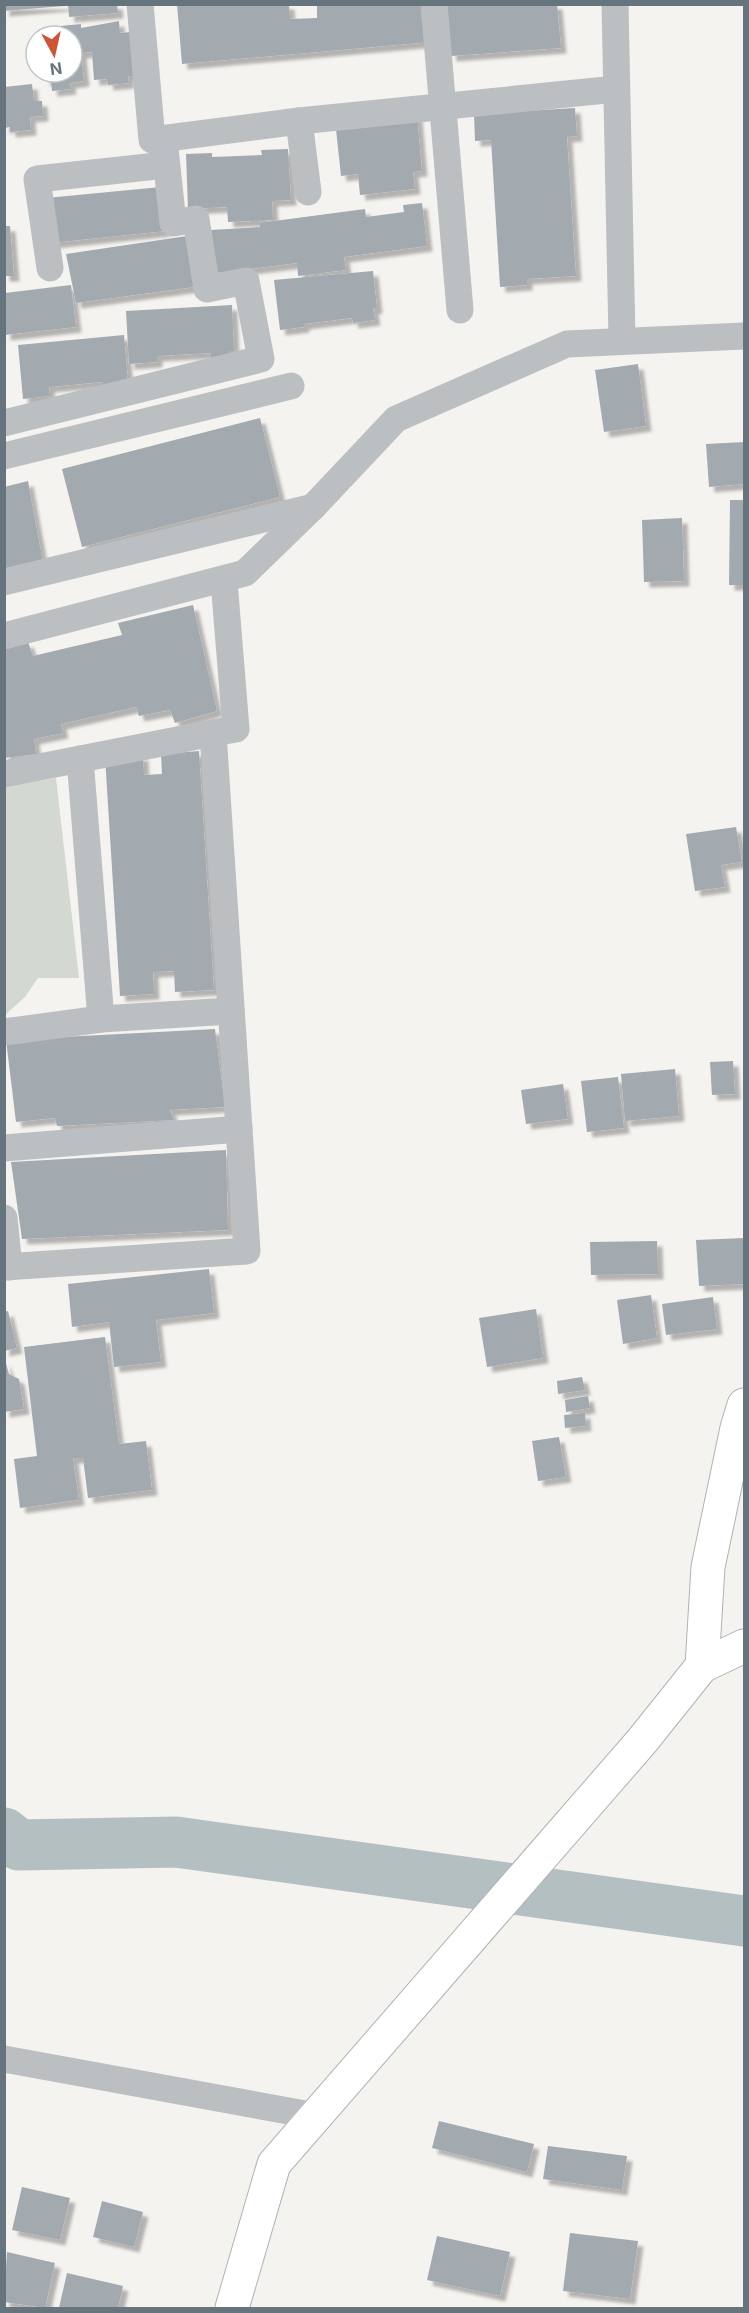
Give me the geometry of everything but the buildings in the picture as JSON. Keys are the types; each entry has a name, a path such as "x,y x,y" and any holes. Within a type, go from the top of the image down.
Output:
{"main road":[{"path":"702,1666 708,1567 737,1428 744,1405"},
{"path":"232,2308 274,2164 642,1741 702,1666 744,1646"}],"street":[{"path":"140,4 152,140 299,121 616,89"},
{"path":"434,4 460,310"},
{"path":"615,4 621,340"},
{"path":"299,121 308,192"},
{"path":"4,423 261,359 246,282 207,289 196,219 173,223 164,139"},
{"path":"50,268 37,179 166,165"},
{"path":"4,636 224,581 244,573 314,506 396,419 567,344 744,336"},
{"path":"4,456 291,386"},
{"path":"4,582 314,506"},
{"path":"4,774 236,729 224,581"},
{"path":"4,1218 7,1267 247,1251 213,733"},
{"path":"80,759 101,1019"},
{"path":"4,1032 101,1019 231,1011"},
{"path":"4,1148 239,1129"},
{"path":"4,2059 316,2116"}],"shaded area":[{"path":"56,778 79,978 38,978 25,997 5,1015 5,787"}],"waterway":[{"path":"4,1833 19,1845 176,1842 744,1921"}]}
